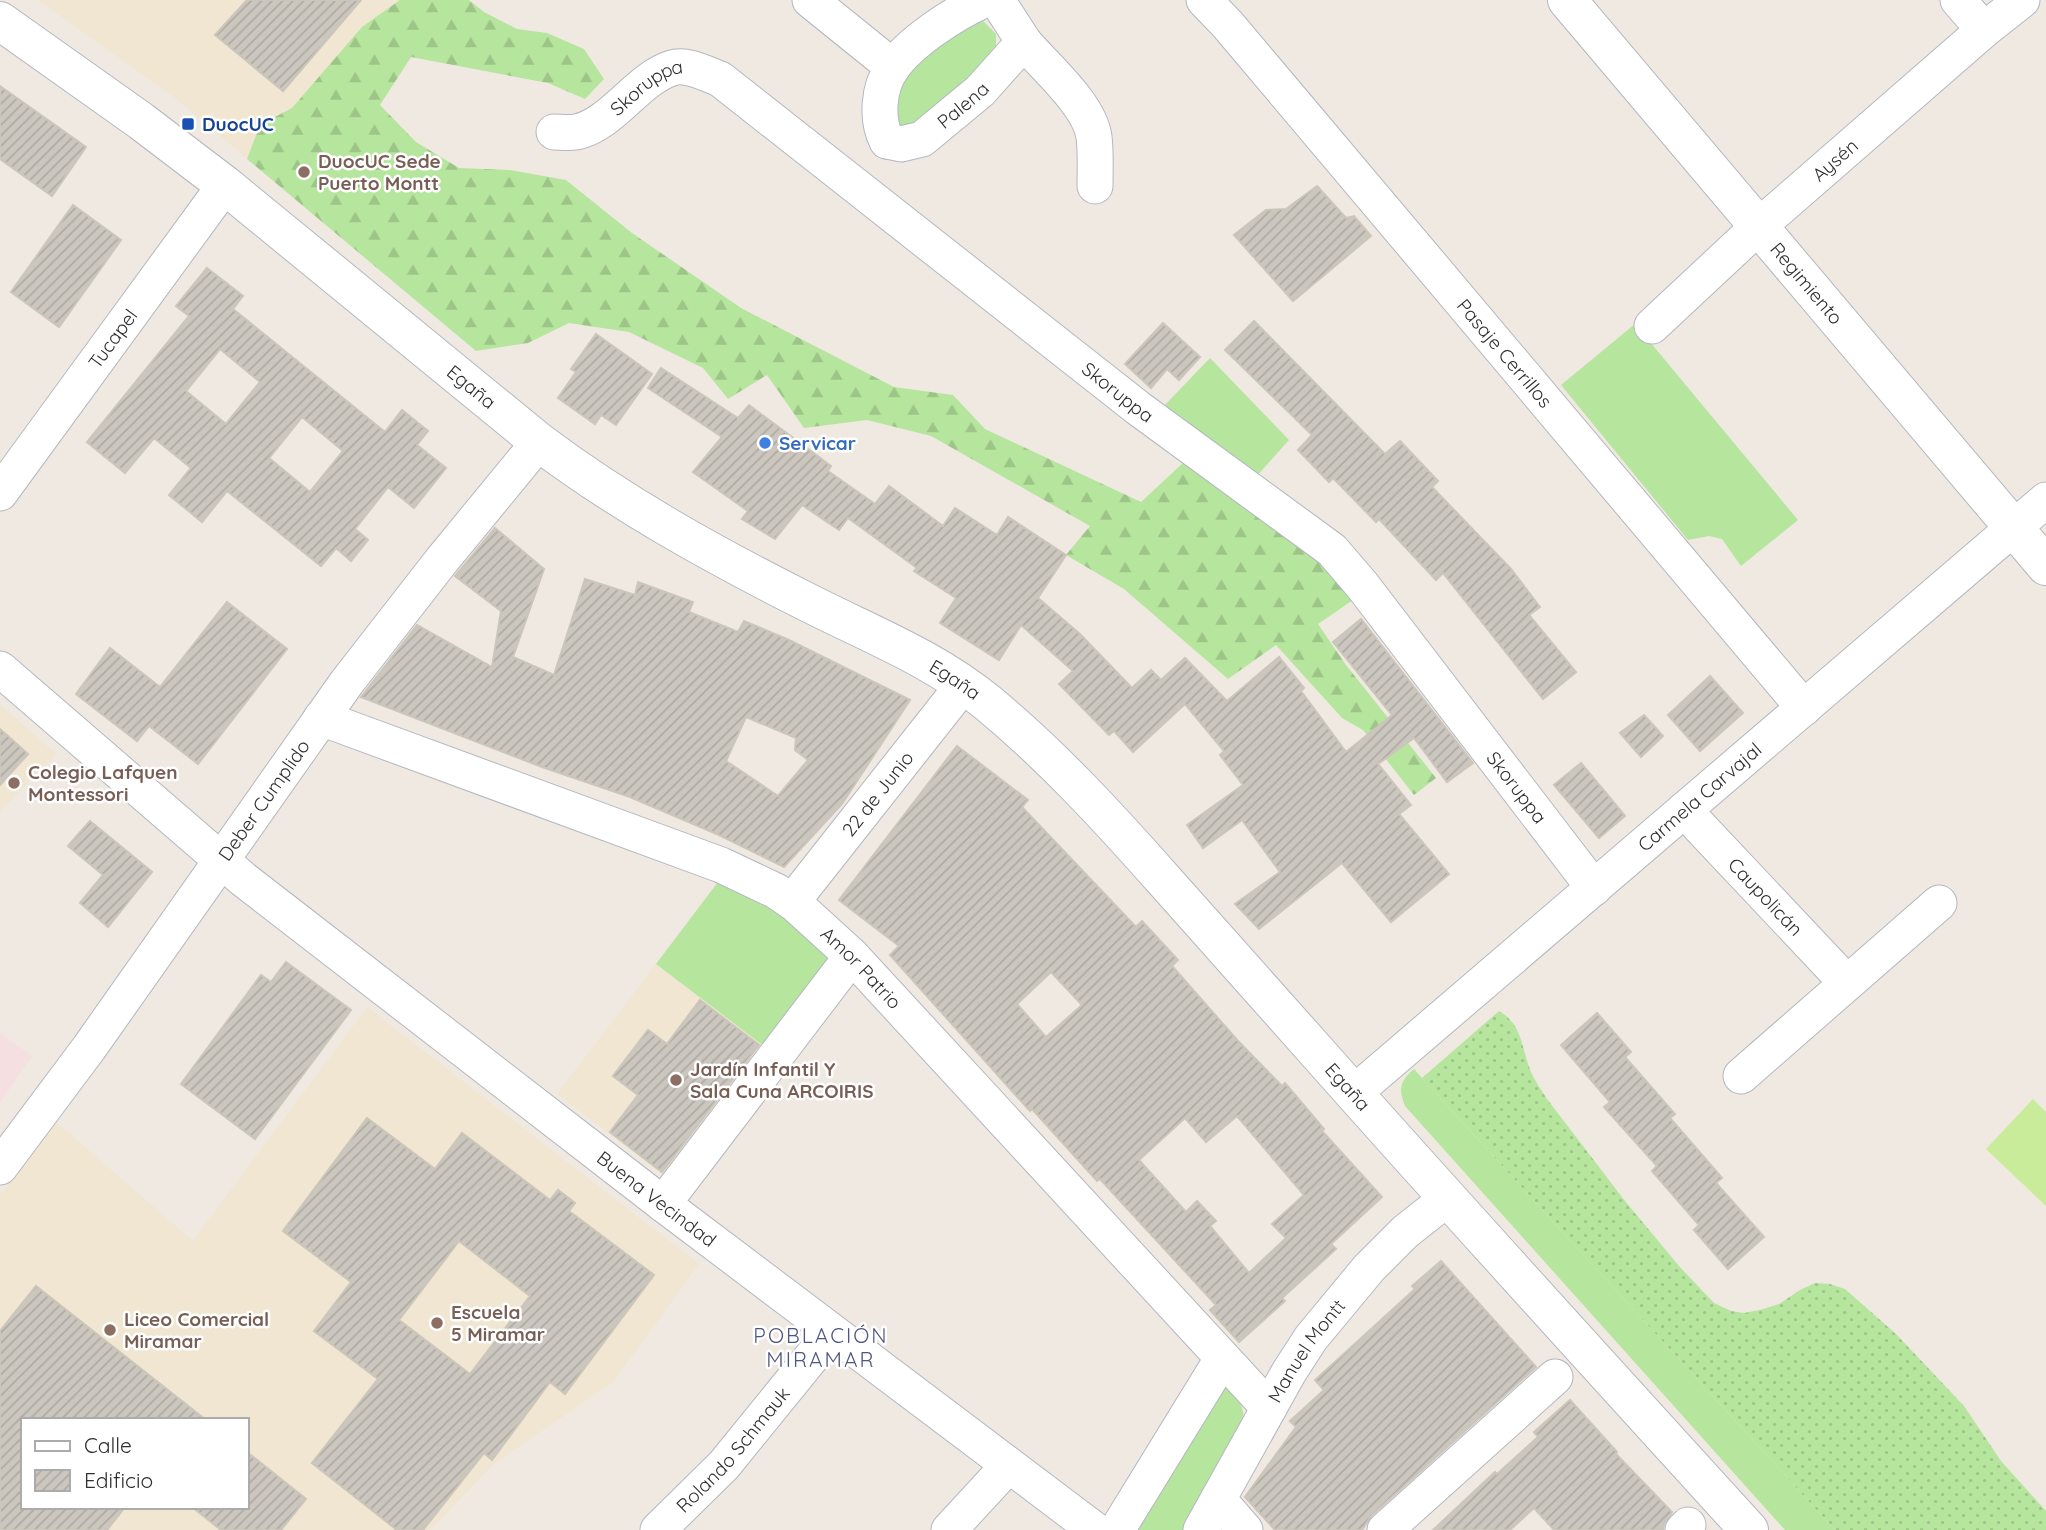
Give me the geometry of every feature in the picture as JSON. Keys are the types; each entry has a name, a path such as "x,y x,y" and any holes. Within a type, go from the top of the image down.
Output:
{"main road":[{"name":"Regimiento","path":"1567,0 2046,566"},
{"name":"Egaña","path":"0,21 131,113 225,185 539,442 607,491 724,559 929,662 964,684 1015,727 1091,799 1749,1530"}],"street":[{"path":"810,0 893,67"},
{"path":"855,186 887,141 880,128 881,103 884,83 893,67 941,24 985,0"},
{"path":"997,0 1024,42 1062,83 1092,127 1095,186"},
{"name":"Pasaje Cerrillos","path":"1204,0 1228,25 1804,708"},
{"path":"1958,0 1984,30"},
{"name":"Aysén","path":"1651,326 1759,226 2022,0"},
{"name":"Palena","path":"887,141 901,144 922,139 980,91 1024,42"},
{"name":"Skoruppa","path":"554,132 576,132 594,124 650,80 673,67 695,69 719,79 1138,408 1332,550 1362,585 1594,888"},
{"name":"Tucapel","path":"0,493 225,185"},
{"name":"Deber Cumplido","path":"0,1167 89,1048 321,718 394,620 539,442"},
{"name":"Carmela Carvajal","path":"1354,1093 2046,500"},
{"name":"Buena Vecindad","path":"0,669 220,861 663,1204 1095,1530"},
{"name":"22 de Junio","path":"792,902 964,684"},
{"name":"Amor Patrio","path":"321,718 721,865 776,891 792,902 852,956 1269,1408"},
{"name":"Caupolicán","path":"1684,810 1847,983"},
{"path":"1741,1076 1939,903"},
{"path":"663,1204 852,956"},
{"name":"Manuel Montt","path":"1201,1530 1311,1338 1369,1268 1405,1232 1448,1198"},
{"name":"Rolando Schmauk","path":"658,1530 724,1465 832,1332"},
{"path":"1117,1530 1222,1359"},
{"path":"1385,1530 1555,1377"},
{"path":"949,1530 1009,1465"},
{"path":"1218,1499 1245,1530"}],"shaded area":[{"name":"DuocUC Sede Puerto Montt","path":"38,0 404,0 342,238 174,97"},
{"name":"Colegio Lafquen Montessori","path":"0,705 56,754 0,811"},
{"path":"656,964 769,1050 669,1180 557,1094"},
{"name":"Escuela 5 Miramar","path":"367,1007 699,1264 613,1382 494,1464 430,1530 0,1530 0,1195 55,1121 193,1241"},
{"path":"0,1033 32,1056 0,1102"}],"green space":[{"path":"400,0 469,0 484,12 517,29 547,33 584,49 604,79 585,99 548,83 411,57 380,105 416,142 459,168 510,170 566,180 632,233 741,308 894,387 953,395 985,429 1141,502 1184,462 1320,559 1353,600 1318,624 1346,665 1436,778 1414,795 1363,730 1342,718 1276,645 1228,679 1124,589 1066,555 1090,526 931,436 867,420 804,428 767,375 728,399 703,368 629,332 569,323 528,343 476,351 247,159 260,125 292,108 362,27"},
{"path":"981,19 996,34 996,53 924,126 901,128 894,121 891,98 917,57"},
{"path":"1635,324 1798,520 1741,566 1722,539 1709,536 1688,540 1561,385"},
{"path":"1210,358 1289,440 1256,477 1162,408"},
{"path":"721,878 762,898 839,958 769,1050 656,964"},
{"path":"1499,1011 1516,1027 1528,1064 1547,1099 1625,1201 1714,1303 1731,1311 1744,1313 1779,1304 1815,1283 1845,1289 1896,1334 1964,1406 2001,1461 2046,1511 2046,1530 1835,1530 1422,1078"},
{"path":"1414,1069 1835,1530 1785,1530 1405,1106 1401,1095 1402,1086"},
{"path":"2033,1099 2046,1112 2046,1206 1986,1149"},
{"path":"1227,1385 1240,1403 1244,1424 1183,1530 1136,1530"}],"building":[{"path":"247,0 361,0 283,91 215,35"},
{"path":"0,86 86,147 52,196 0,159"},
{"path":"1317,186 1346,218 1354,216 1371,236 1293,301 1234,235 1266,210 1286,209"},
{"path":"73,205 121,240 59,327 11,292"},
{"path":"207,268 243,296 233,309 385,432 402,410 428,431 417,445 446,468 414,508 388,487 355,529 368,540 351,561 336,548 321,566 227,491 202,522 169,495 191,468 154,438 125,473 87,442 189,316 176,306","holes":["220,349 260,382 226,424 186,391","302,417 343,451 310,492 269,458"]},
{"path":"1254,321 1385,454 1400,441 1438,481 1432,487 1511,569 1540,607 1529,615 1576,672 1543,699 1443,573 1436,580 1379,519 1376,522 1333,478 1329,482 1298,450 1312,435 1225,350"},
{"path":"1163,323 1200,357 1179,380 1167,369 1151,388 1125,364"},
{"path":"596,334 652,374 616,425 601,415 595,424 558,398 576,372 571,369"},
{"path":"661,368 738,418 749,405 831,466 828,471 875,504 889,486 943,526 955,508 997,535 1008,517 1066,555 1038,598 1080,634 1132,688 1151,670 1161,680 1185,658 1227,701 1279,657 1304,688 1301,691 1346,752 1392,715 1333,642 1361,619 1473,763 1447,782 1414,738 1378,764 1411,805 1399,814 1449,874 1391,922 1342,863 1259,929 1235,904 1280,872 1242,820 1203,848 1187,825 1243,785 1220,755 1224,751 1185,704 1133,752 1114,731 1109,735 1059,684 1073,671 1021,625 999,660 940,623 956,598 914,571 917,568 848,518 839,530 802,505 775,539 742,519 748,511 693,472 722,437 648,388"},
{"path":"495,528 544,569 513,657 554,675 585,579 635,595 638,582 693,602 689,612 738,632 744,621 789,640 910,700 842,804 784,867 719,835 630,797 542,767 361,697 417,625 492,667 501,611 455,576","holes":["746,717 796,738 795,750 808,760 778,796 726,761"]},
{"path":"227,602 287,649 198,764 149,726 137,741 76,694 110,648 160,687"},
{"path":"1710,676 1743,713 1700,751 1668,715"},
{"path":"1644,715 1663,736 1641,757 1620,733"},
{"path":"0,729 28,754 0,785"},
{"path":"957,746 1028,800 1022,807 1136,927 1142,921 1178,960 1172,966 1239,1042 1282,1086 1285,1083 1324,1129 1322,1131 1382,1197 1331,1244 1336,1249 1282,1298 1285,1301 1239,1342 1210,1310 1216,1305 1100,1179 1097,1181 1032,1109 1030,1111 890,955 899,946 839,900","holes":["1051,972 1082,1005 1046,1037 1017,1004","1237,1116 1304,1195 1272,1224 1286,1238 1249,1273 1210,1226 1216,1221 1197,1201 1186,1212 1139,1160 1185,1118 1206,1142"]},
{"path":"1581,763 1625,816 1599,838 1554,785"},
{"path":"90,821 152,872 108,927 80,903 103,875 68,846"},
{"path":"286,962 351,1010 255,1139 181,1084 261,975 271,982"},
{"path":"700,1000 759,1045 662,1172 610,1132 638,1095 613,1076 648,1030 667,1044"},
{"path":"1597,1013 1631,1052 1625,1057 1675,1114 1670,1118 1722,1178 1716,1183 1764,1237 1728,1269 1694,1230 1699,1225 1652,1171 1657,1166 1604,1107 1610,1102 1561,1045"},
{"path":"367,1118 435,1169 462,1133 550,1200 558,1190 575,1203 569,1211 654,1275 565,1394 550,1382 492,1460 484,1453 423,1530 397,1530 312,1463 378,1379 314,1331 351,1282 283,1231","holes":["459,1241 530,1296 470,1374 399,1320"]},
{"path":"1441,1261 1536,1367 1372,1515 1362,1530 1275,1530 1245,1497 1296,1427 1290,1421 1324,1390 1315,1380 1415,1289 1412,1286"},
{"path":"36,1286 203,1418 21,1418 21,1509 123,1509 107,1530 0,1530 0,1331"},
{"path":"1570,1400 1616,1454 1672,1512 1663,1530 1554,1530 1534,1508 1510,1530 1433,1530 1495,1472 1497,1474 1538,1437 1534,1432"},
{"path":"248,1453 306,1499 281,1530 221,1530 195,1509 248,1509"}],"place":[{"name":"DuocUC","path":"188,124"},
{"name":"DuocUC Sede Puerto Montt","path":"304,172"},
{"name":"Servicar","path":"765,443"},
{"name":"Colegio Lafquen Montessori","path":"14,783"},
{"name":"Jardín Infantil Y Sala Cuna ARCOIRIS","path":"676,1080"},
{"name":"Escuela 5 Miramar","path":"437,1323"},
{"name":"Liceo Comercial Miramar","path":"110,1330"}],"district":[{"name":"POBLACIÓN MIRAMAR","path":"821,1348"}]}
